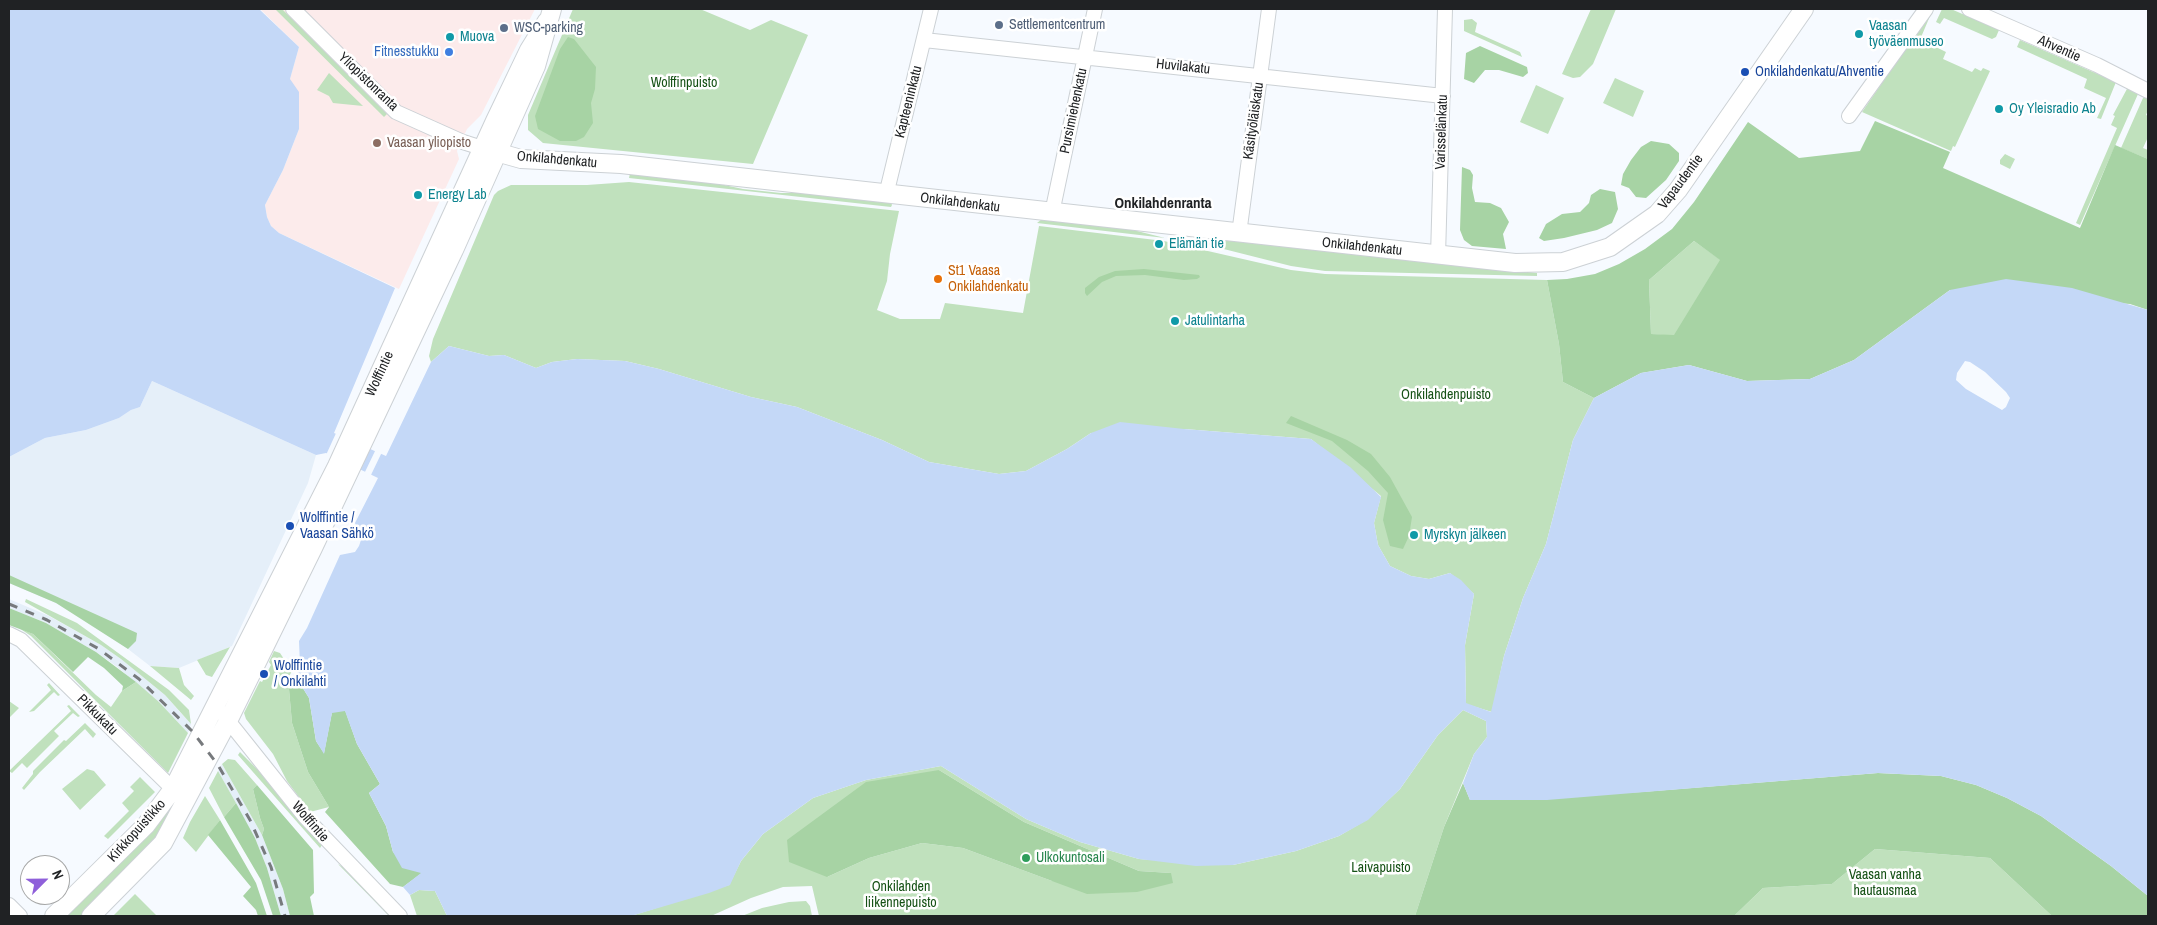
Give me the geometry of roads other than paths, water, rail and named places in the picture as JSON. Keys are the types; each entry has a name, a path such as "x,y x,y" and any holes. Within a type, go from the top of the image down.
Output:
{"main road":[{"name":"Vapaudentie","path":"1438,256 1515,264 1563,262 1610,247 1634,232 1657,214 1678,190 1804,9"},
{"name":"Wolffintie","path":"228,720 490,150 529,50 550,15"},
{"name":"Onkilahdenkatu","path":"490,150 521,159 621,164 1438,256"},
{"name":"Wolffintie","path":"215,705 343,468"},
{"name":"Kirkkopuistikko","path":"54,916 146,825 173,789 215,705"},
{"name":"Kirkkopuistikko","path":"90,916 163,844 228,720"}],"street":[{"name":"Yliopistonranta","path":"293,9 396,112 466,144 490,150"},
{"name":"Kapteeninkatu","path":"886,195 931,9"},
{"name":"Pursimiehenkatu","path":"1052,214 1095,9"},
{"name":"Käsityöläiskatu","path":"1239,234 1269,9"},
{"name":"Varisselänkatu","path":"1438,256 1445,9"},
{"path":"1849,116 1926,9"},
{"name":"Ahventie","path":"1969,9 2096,65 2148,91"},
{"name":"Huvilakatu","path":"924,40 1443,96"},
{"name":"Pikkukatu","path":"15,637 173,789"},
{"name":"Wolffintie","path":"215,705 305,817 400,916"},
{"path":"9,905 20,916"}],"water":[{"path":"9,9 259,9 299,47 290,79 299,92 299,129 283,170 265,205 267,217 271,226 279,233 395,288 334,433 386,456 431,362 449,346 489,356 504,355 536,368 552,362 577,359 625,361 659,369 751,397 797,407 882,440 929,462 999,474 1026,471 1067,449 1091,433 1120,422 1311,439 1350,467 1381,497 1374,523 1378,545 1390,566 1411,576 1429,579 1450,573 1461,580 1474,594 1465,645 1466,703 1491,712 1504,656 1523,598 1546,544 1573,440 1594,398 1641,373 1689,365 1747,381 1810,379 1854,360 1950,290 2006,279 2072,288 2148,310 2148,896 2111,866 2041,816 2007,798 1976,785 1941,776 1878,773 1547,800 1470,800 1463,783 1474,754 1487,737 1486,721 1463,710 1438,735 1400,789 1368,820 1339,836 1296,851 1233,865 1196,866 1139,859 1080,842 1026,819 941,766 866,780 813,798 763,834 741,861 730,885 709,893 631,916 447,916 435,891 419,890 410,895 403,887 421,873 402,868 393,852 386,826 369,793 380,784 357,744 345,711 332,713 324,754 316,741 309,698 296,677 300,665 299,641 307,628 340,555 355,552 359,546 361,540 355,523 378,478 326,453 316,455 152,381 140,407 131,410 119,418 86,430 45,438 9,457","holes":["1965,361 1970,362 1985,372 2006,392 2010,398 2006,407 2002,410 1966,389 1956,380 1957,373"]}],"railway":[{"path":"9,604 47,620 99,649 139,679 192,731 218,765 250,820 271,867 285,916"}],"place":[{"name":"Settlementcentrum","path":"999,25"},
{"name":"WSC-parking","path":"504,28"},
{"name":"Vaasan työväenmuseo","path":"1859,34"},
{"name":"Muova","path":"450,37"},
{"name":"Fitnesstukku","path":"449,52"},
{"name":"Onkilahdenkatu/Ahventie","path":"1745,72"},
{"name":"Oy Yleisradio Ab","path":"1999,109"},
{"name":"Vaasan yliopisto","path":"377,143"},
{"name":"Energy Lab","path":"418,195"},
{"name":"Elämän tie","path":"1159,244"},
{"name":"St1 Vaasa Onkilahdenkatu","path":"938,279"},
{"name":"Jatulintarha","path":"1175,321"},
{"name":"Wolffintie / Vaasan Sähkö","path":"290,526"},
{"name":"Myrskyn jälkeen","path":"1414,535"},
{"name":"Wolffintie / Onkilahti","path":"264,674"},
{"name":"Ulkokuntosali","path":"1026,858"}],"district":[{"name":"Onkilahdenranta","path":"1163,204"}],"park label":[{"name":"Wolffinpuisto","path":"684,83"},
{"name":"Onkilahdenpuisto","path":"1446,395"},
{"name":"Laivapuisto","path":"1381,868"},
{"name":"Vaasan vanha hautausmaa","path":"1885,884"},
{"name":"Onkilahden liikennepuisto","path":"901,896"}]}
